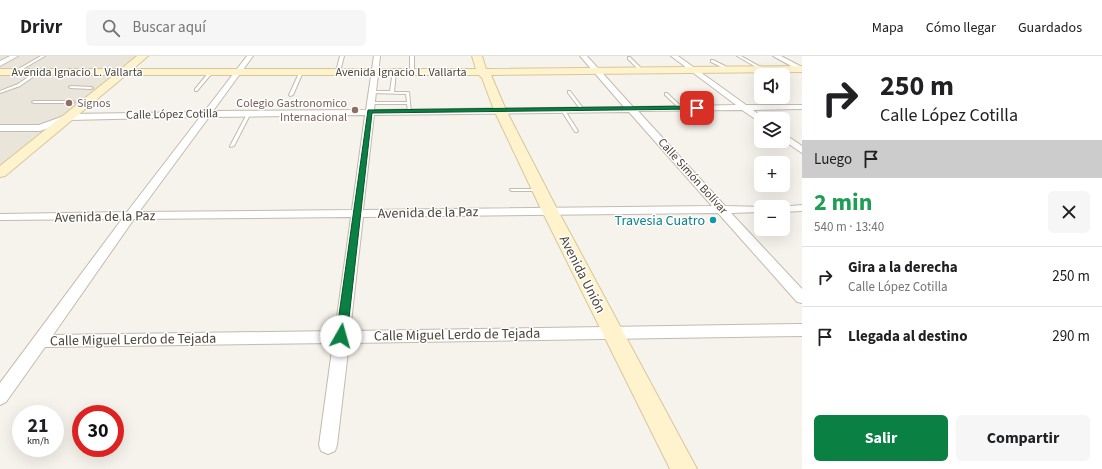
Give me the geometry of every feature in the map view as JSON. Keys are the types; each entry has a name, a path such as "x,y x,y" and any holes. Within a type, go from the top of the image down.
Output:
{"main road":[{"path":"0,173 69,117 132,56"},
{"path":"0,159 91,88 143,56"},
{"path":"477,56 486,74"},
{"path":"486,56 486,74"},
{"name":"Avenida Ignacio L. Vallarta","path":"0,72 412,72 486,74 754,69"},
{"name":"Avenida Ignacio L. Vallarta","path":"790,69 801,69"},
{"name":"Avenida Unión","path":"486,74 500,110 539,190 684,469"}],"street":[{"path":"0,64 15,56"},
{"path":"0,397 131,216 250,56"},
{"path":"328,445 377,56"},
{"name":"Calle Simón Bolívar","path":"583,56 802,298"},
{"path":"674,56 754,115"},
{"path":"776,56 801,69"},
{"name":"Calle López Cotilla","path":"0,128 40,128 69,117 249,113 371,102 410,107 500,110 802,107"},
{"path":"790,141 802,150"},
{"path":"790,209 802,208"},
{"name":"Avenida de la Paz","path":"0,217 754,209"},
{"name":"Calle Miguel Lerdo de Tejada","path":"41,341 802,330"}],"lane":[{"path":"16,72 43,56"},
{"path":"338,72 342,56"},
{"path":"412,56 412,72"},
{"path":"739,56 760,68"},
{"path":"629,58 642,71"},
{"path":"712,61 730,70"},
{"path":"0,92 19,85 38,72"},
{"path":"196,90 211,72"},
{"path":"291,95 301,72"},
{"path":"392,92 394,72"},
{"path":"70,88 91,88"},
{"path":"371,102 392,92 408,93 410,107"},
{"path":"569,92 582,109"},
{"path":"666,94 681,108"},
{"path":"34,102 74,102"},
{"path":"563,110 576,130"},
{"path":"232,146 249,113"},
{"path":"512,190 539,190"}],"shaded area":[{"path":"0,56 142,56 0,172"}],"place":[{"name":"Signos","path":"69,103"},
{"name":"Colegio Gastronomico Internacional","path":"355,110"},
{"name":"Travesia Cuatro","path":"713,220"}],"route":[{"path":"341,336 370,112 697,108"}]}
